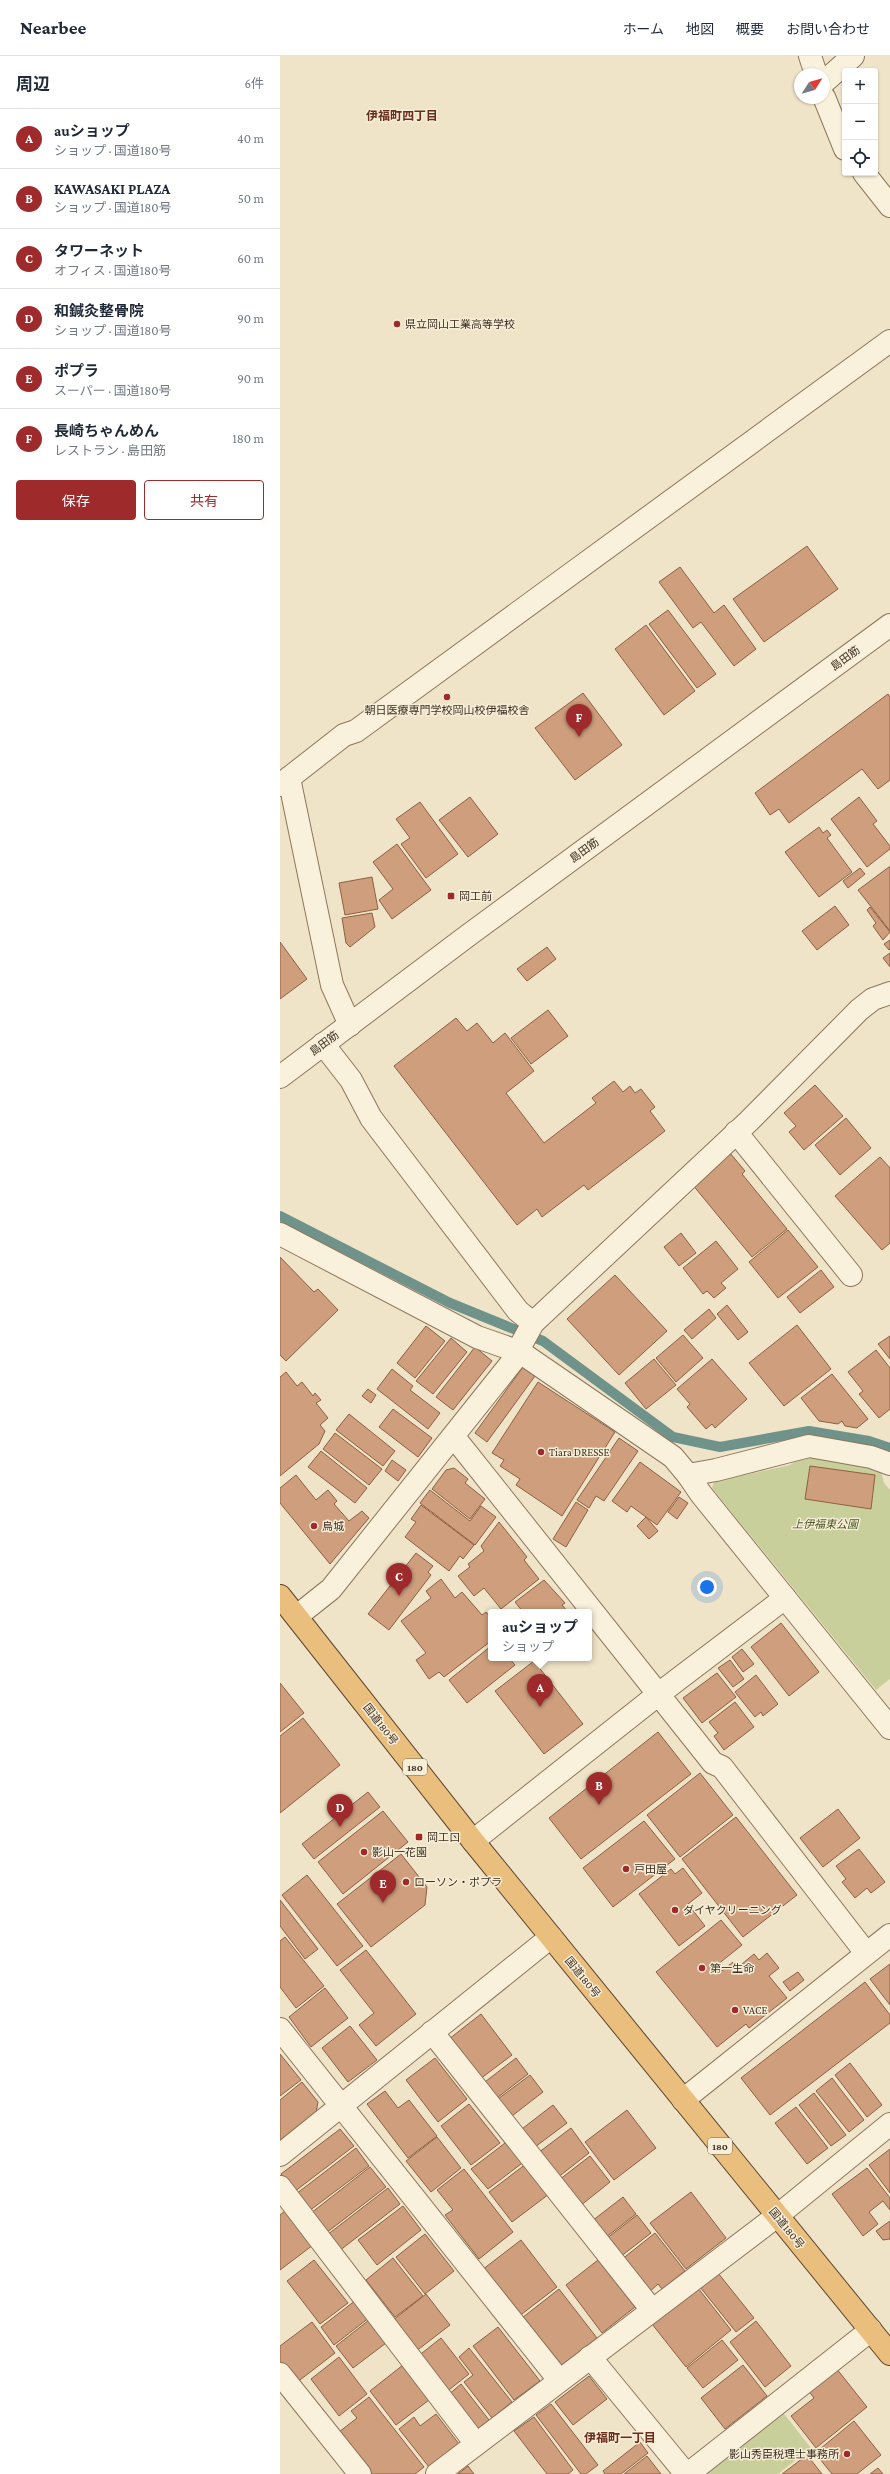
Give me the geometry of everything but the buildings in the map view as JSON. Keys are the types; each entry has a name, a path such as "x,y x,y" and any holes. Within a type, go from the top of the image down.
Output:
{"highway":[{"name":"国道180号","path":"280,1596 551,1938 777,2216 882,2339"}],"street":[{"path":"810,56 814,68"},
{"path":"830,77 853,56"},
{"path":"827,104 842,142"},
{"path":"866,176 890,206"},
{"path":"350,1025 332,985 285,782 304,764 344,735 356,731 890,341"},
{"name":"島田筋","path":"280,1077 890,625"},
{"path":"297,1616 331,1589 454,1437 526,1337 859,1010 873,999 890,993"},
{"path":"323,1044 350,1080 371,1118 518,1311 526,1337 673,1457 688,1474 701,1494 890,1728"},
{"path":"736,1132 851,1275"},
{"path":"280,1234 477,1337 526,1337"},
{"path":"454,1437 592,1609"},
{"path":"688,1474 716,1470 809,1446 889,1460"},
{"path":"473,1841 785,1598"},
{"path":"592,1609 713,1763 722,1767 866,1953"},
{"path":"683,2100 721,2072 890,1935"},
{"path":"280,2155 551,1938"},
{"path":"280,2029 559,2380"},
{"path":"432,2032 652,2310"},
{"path":"437,2474 777,2216 890,2124"},
{"path":"280,2187 476,2444"},
{"path":"590,2357 687,2474 882,2339"},
{"path":"280,2374 360,2474"}],"green space":[{"name":"上伊福東公園","path":"805,1455 880,1468 884,1483 890,1490 890,1679 876,1690 712,1488 714,1482 790,1465"},
{"path":"781,2410 811,2448 778,2474 700,2474"}],"waterway":[{"path":"280,1216 450,1303 543,1341 673,1437 720,1447 809,1431 869,1441 890,1448"}],"place":[{"name":"県立岡山工業高等学校","path":"397,324"},
{"name":"朝日医療専門学校岡山校伊福校舎","path":"447,697"},
{"name":"長崎ちゃんめん","path":"579,737"},
{"name":"岡工前","path":"451,896"},
{"name":"Tiara DRESSE","path":"541,1452"},
{"name":"烏城","path":"314,1526"},
{"name":"タワーネット","path":"399,1596"},
{"name":"auショップ","path":"540,1707"},
{"name":"KAWASAKI PLAZA","path":"599,1805"},
{"name":"和鍼灸整骨院","path":"340,1827"},
{"name":"岡工口","path":"419,1837"},
{"name":"影山一花園","path":"364,1852"},
{"name":"戸田屋","path":"626,1869"},
{"name":"ローソン・ポプラ","path":"406,1882"},
{"name":"ポプラ","path":"383,1903"},
{"name":"ダイヤクリーニング","path":"675,1910"},
{"name":"第一生命","path":"702,1968"},
{"name":"VACE","path":"735,2010"},
{"name":"影山秀臣税理士事務所","path":"847,2454"}],"district":[{"name":"伊福町四丁目","path":"402,116"},
{"name":"伊福町一丁目","path":"620,2438"}]}
